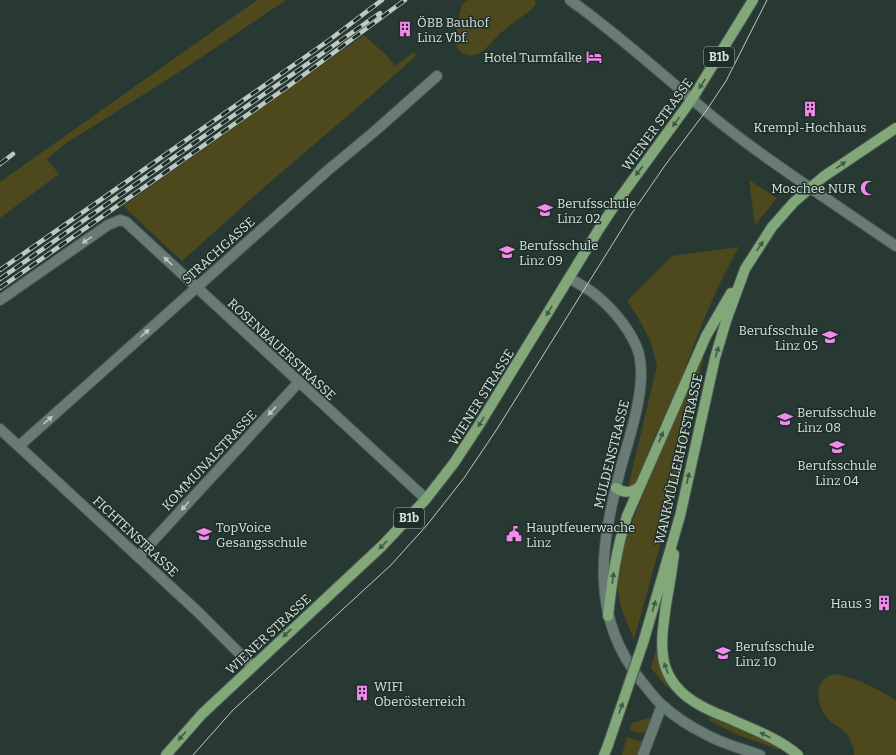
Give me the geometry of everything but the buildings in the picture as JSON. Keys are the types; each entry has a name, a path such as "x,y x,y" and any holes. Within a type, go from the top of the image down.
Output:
{"main road":[{"name":"WIENER STRASSE","path":"166,755 202,714 382,546 426,499 454,463 619,198 692,99 753,0"},
{"name":"WANKMÜLLERHOFSTRASSE","path":"606,750 643,643 680,516 715,358 740,280 754,254 772,227 809,187 896,128"},
{"path":"608,616 615,559 621,533 627,516 706,336 740,280"},
{"path":"616,488 630,493 640,486"},
{"path":"680,516 661,639 665,665 670,678 678,689 689,699 702,707 756,730 788,747 798,755"}],"street":[{"path":"570,0 731,132 896,246"},
{"name":"STRACHGASSE","path":"19,446 327,171 375,132 437,76"},
{"name":"ROSENBAUERSTRASSE","path":"0,300 108,226 120,220 126,222 426,499"},
{"name":"MULDENSTRASSE","path":"569,278 593,293 611,310 625,328 639,354 640,382 638,403 611,508 604,564 605,600 614,635 624,656 637,675 662,705 688,724 708,736 760,755"},
{"name":"KOMMUNALSTRASSE","path":"139,556 299,382"},
{"name":"FICHTENSTRASSE","path":"0,429 139,556 252,666"},
{"path":"643,755 662,705"}],"shaded area":[{"path":"257,0 286,0 187,67 69,141 47,159 59,174 0,218 0,182"},
{"path":"468,0 535,0 536,2 532,9 506,28 484,50 475,55 468,55 459,50 456,44 456,39 462,4"},
{"path":"364,35 387,56 395,66 414,52 417,55 261,190 182,261 123,206"},
{"path":"749,180 777,198 755,225"},
{"path":"739,247 713,298 678,386 655,436 641,472 635,484 628,487 657,366 651,342 639,319 627,301 672,256"},
{"path":"707,341 673,495 634,639 623,613 618,590 618,571 622,546"},
{"path":"656,649 663,672 675,693 664,684 651,668"},
{"path":"836,674 859,681 896,700 896,755 854,755 847,734 828,719 822,709 818,697 818,691 822,681 828,676"},
{"path":"707,717 732,724 760,736 792,754 741,736 710,721"},
{"path":"649,718 651,720 647,732 640,733 630,730 632,723"},
{"path":"627,737 643,741 638,755 622,755"}],"tram line":[{"path":"193,755 233,710 391,565 427,525 464,478 497,429 632,213 726,81 767,0"}],"railway":[{"path":"0,270 328,41 382,0"},
{"path":"0,288 290,85 405,0"},
{"path":"0,279 380,13"},
{"path":"0,164 13,154"}],"place":[{"name":"ÖBB Bauhof Linz Vbf.","path":"405,29"},
{"name":"Hotel Turmfalke","path":"594,57"},
{"name":"Krempl-Hochhaus","path":"810,109"},
{"name":"Moschee NUR","path":"868,188"},
{"name":"Berufsschule Linz 02","path":"545,210"},
{"name":"Berufsschule Linz 09","path":"507,252"},
{"name":"Berufsschule Linz 05","path":"830,337"},
{"name":"Berufsschule Linz 08","path":"785,419"},
{"name":"Berufsschule Linz 04","path":"837,447"},
{"name":"TopVoice Gesangsschule","path":"204,534"},
{"name":"Hauptfeuerwache Linz","path":"514,534"},
{"name":"Haus 3","path":"884,603"},
{"name":"Berufsschule Linz 10","path":"723,653"},
{"name":"WIFI Oberösterreich","path":"362,693"}]}
